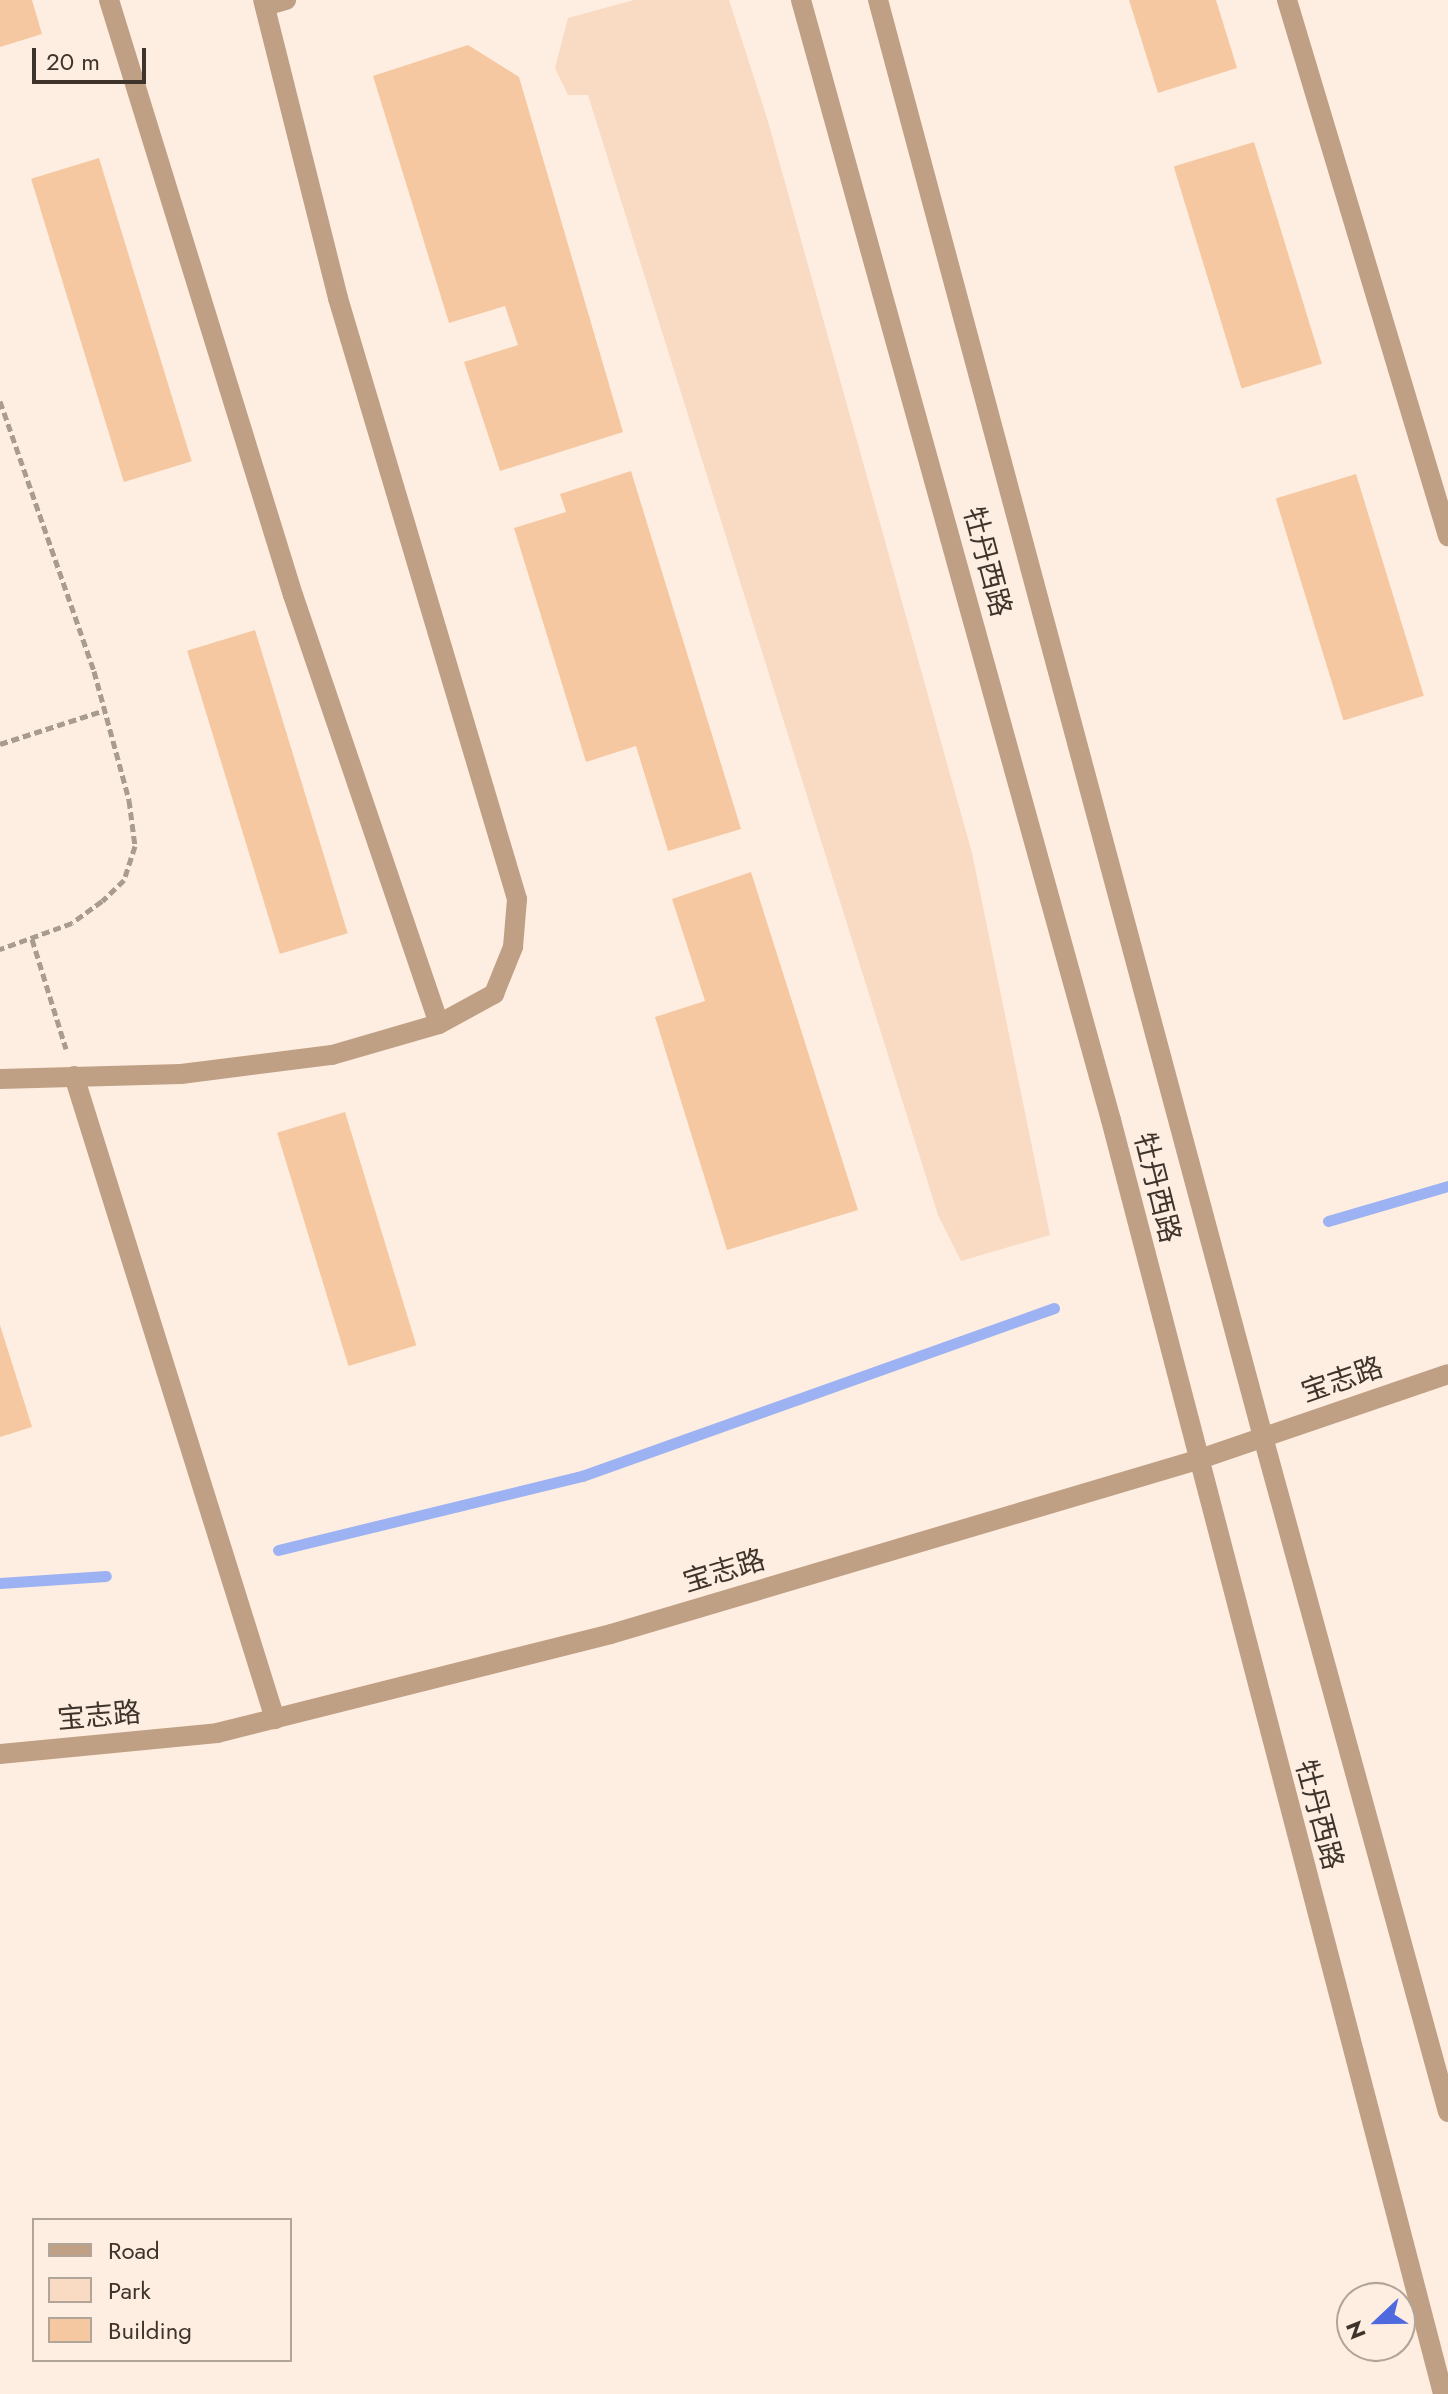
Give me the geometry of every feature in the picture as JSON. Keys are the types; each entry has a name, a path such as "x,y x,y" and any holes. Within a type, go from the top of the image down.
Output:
{"street":[{"path":"109,0 293,595 439,1024"},
{"path":"0,1079 181,1074 332,1055 439,1024 494,994 513,947 517,899 338,298 264,3 286,0"},
{"name":"牡丹西路","path":"801,0 1111,1120 1197,1460 1443,2394"},
{"name":"牡丹西路","path":"878,0 1263,1437 1448,2112"},
{"path":"1287,0 1448,534"},
{"path":"74,1076 275,1719"},
{"name":"宝志路","path":"0,1754 217,1733 611,1634 1197,1460 1448,1374"}],"path":[{"path":"0,401 105,710 129,800 135,846 124,880 102,901 72,923 0,949"},
{"path":"0,744 105,710"},
{"path":"32,939 74,1076"}],"green space":[{"path":"634,0 729,0 767,118 972,853 1050,1235 961,1261 938,1215 588,95 568,95 555,68 568,18"}],"building":[{"path":"0,0 32,0 42,34 0,47"},
{"path":"1129,0 1216,0 1237,68 1158,93"},
{"path":"468,45 519,77 623,432 500,471 464,362 518,345 505,306 449,323 373,76"},
{"path":"1254,142 1322,364 1242,388 1174,167"},
{"path":"99,158 192,461 124,482 31,179"},
{"path":"631,471 741,829 668,851 636,746 586,762 514,528 566,512 560,494"},
{"path":"1356,474 1424,696 1344,720 1276,499"},
{"path":"255,630 348,933 280,954 187,651"},
{"path":"751,872 858,1210 727,1250 655,1017 705,1001 672,899"},
{"path":"345,1112 416,1345 348,1366 277,1133"},
{"path":"0,1325 32,1427 0,1437"}],"waterway":[{"path":"1328,1221 1448,1186"},
{"path":"278,1550 582,1476 1054,1308"},
{"path":"0,1583 106,1576"}]}
